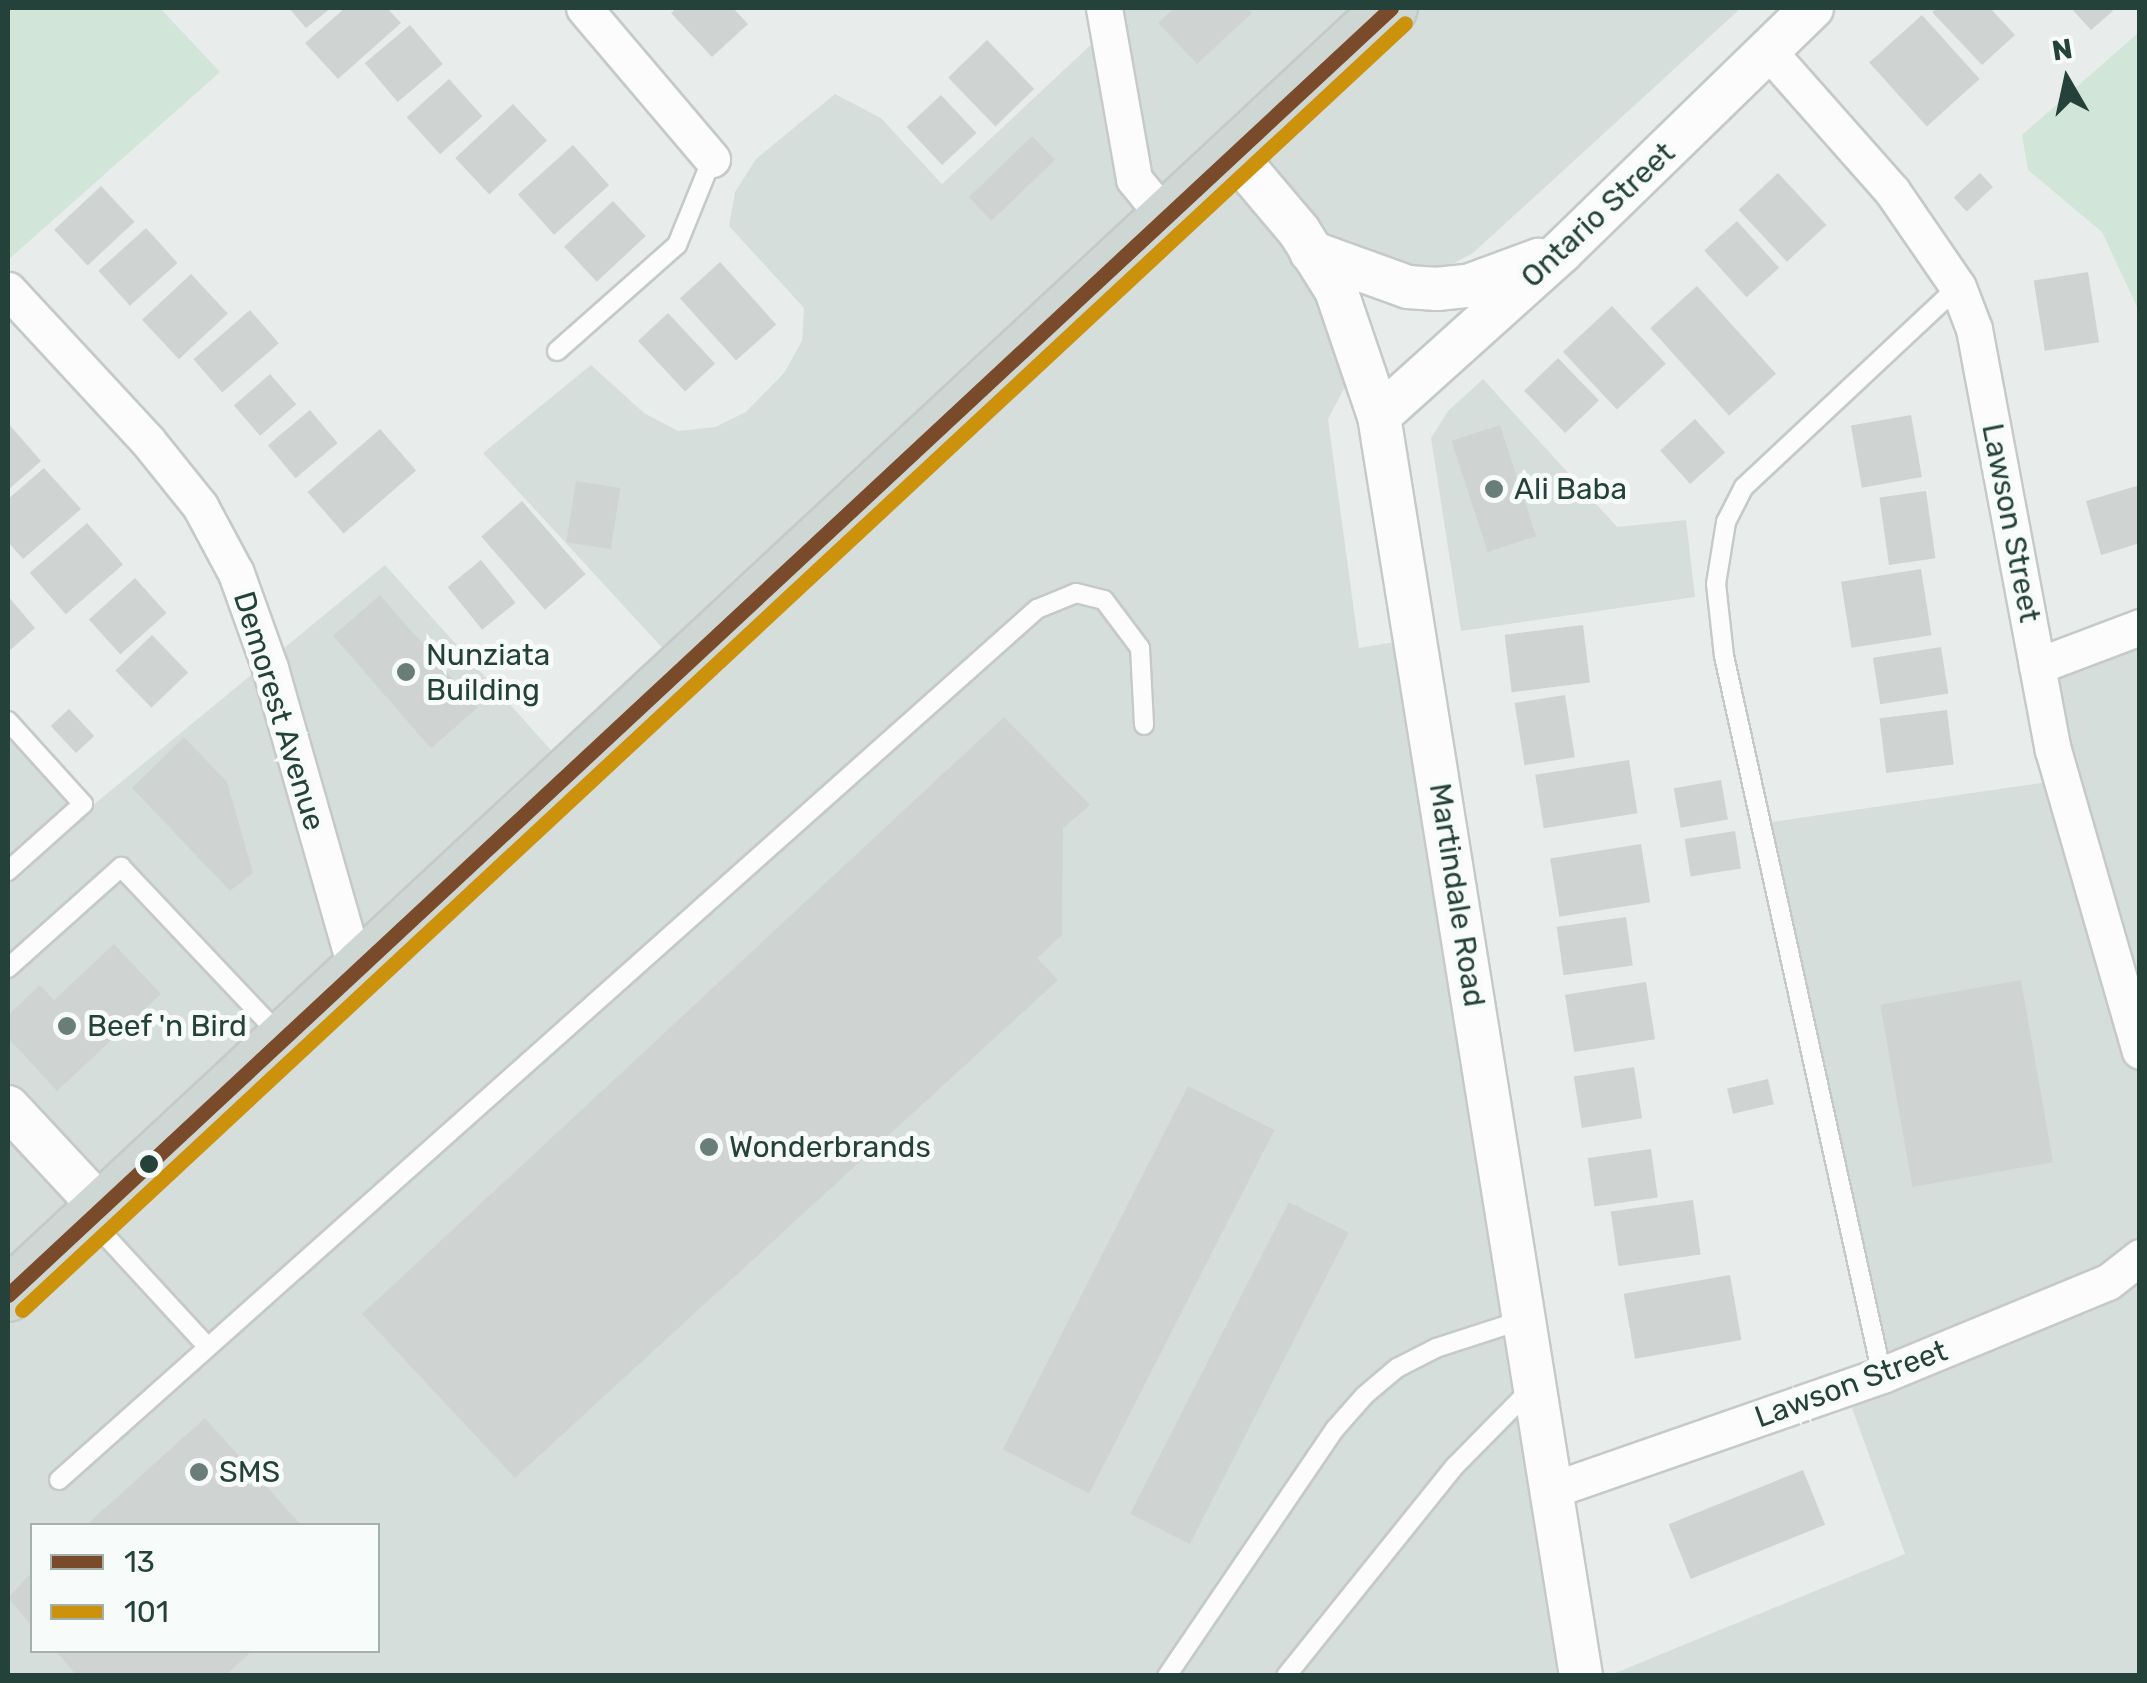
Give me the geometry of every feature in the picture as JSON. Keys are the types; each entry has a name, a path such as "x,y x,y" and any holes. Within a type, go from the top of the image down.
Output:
{"main road":[{"path":"8,1294 1391,8"}],"street":[{"path":"584,8 712,159"},
{"path":"1104,8 1134,178 1164,216"},
{"name":"Ontario Street","path":"1379,416 1562,251 1812,8"},
{"name":"Lawson Street","path":"1769,52 1892,190 1958,287 1974,329 2037,666 2078,850 2140,1051"},
{"name":"Martindale Road","path":"1233,153 1312,252 1336,290 1379,416 1581,1676"},
{"path":"1312,252 1408,287 1437,289 1468,286 1562,251"},
{"name":"Demorest Avenue","path":"8,290 147,440 200,506 236,574 270,668 356,969"},
{"path":"2037,666 2140,627"},
{"path":"8,1107 94,1212"},
{"name":"Lawson Street","path":"1552,1490 1882,1376 2108,1282 2140,1257"}],"lane":[{"path":"557,351 677,245 712,159"},
{"path":"1882,1376 1724,656 1718,620 1718,566 1726,522 1744,487 1958,287"},
{"path":"59,1480 206,1345 1037,609 1076,593 1104,600 1140,648 1144,724"},
{"path":"8,721 83,804 8,871"},
{"path":"8,968 121,867 282,1038"},
{"path":"94,1212 206,1345"},
{"path":"1167,1676 1335,1430 1365,1396 1397,1368 1436,1348 1525,1319"},
{"path":"1286,1676 1455,1466 1536,1384"}],"shaded area":[{"path":"1107,8 1741,8 1473,253 1445,268 1412,271 1317,250 1362,355 1328,419 1359,648 1418,638 1586,1675 8,1675 8,725 87,810 385,565 567,768 678,665 483,453 591,365 644,413 678,431 715,427 746,412 784,373 802,341 804,308 729,226 735,192 756,159 835,94 881,118 942,184 1111,26"},
{"path":"1483,379 1617,527 1686,520 1695,597 1461,631 1431,438 1448,411"},
{"path":"2139,625 2139,1675 1608,1676 1905,1554 1844,1386 1879,1373 1758,824 2062,780 2040,662"}],"green space":[{"path":"8,8 160,8 220,72 8,260"},
{"path":"2139,32 2139,311 2102,232 2028,170 2022,135"}],"building":[{"path":"289,8 331,8 306,28"},
{"path":"345,8 387,8 401,23 338,79 305,43"},
{"path":"677,8 733,8 748,24 712,57 671,13"},
{"path":"1174,8 1247,8 1252,13 1197,64 1158,23"},
{"path":"1938,8 1990,8 2015,35 1982,65 1932,12"},
{"path":"2071,8 2110,8 2113,11 2091,30"},
{"path":"1922,15 1980,79 1927,126 1869,63"},
{"path":"410,25 443,64 398,102 365,63"},
{"path":"987,40 1034,89 995,126 948,78"},
{"path":"449,79 482,116 440,154 407,117"},
{"path":"941,95 976,133 942,165 907,127"},
{"path":"513,104 547,141 489,194 455,158"},
{"path":"1032,136 1055,160 992,221 969,197"},
{"path":"573,145 609,185 554,235 518,195"},
{"path":"1778,173 1826,225 1787,262 1739,210"},
{"path":"1980,173 1993,187 1967,211 1954,198"},
{"path":"101,186 134,222 88,265 54,230"},
{"path":"613,201 646,236 597,282 564,247"},
{"path":"1737,221 1779,268 1746,297 1704,250"},
{"path":"146,228 177,263 130,306 98,271"},
{"path":"720,262 776,324 736,361 680,298"},
{"path":"2088,272 2099,342 2045,351 2034,281"},
{"path":"191,274 228,313 179,359 142,320"},
{"path":"1697,286 1776,374 1729,416 1650,328"},
{"path":"1612,306 1666,364 1617,409 1563,352"},
{"path":"250,310 279,343 222,392 193,359"},
{"path":"668,313 715,363 685,391 638,341"},
{"path":"1558,358 1599,400 1565,433 1524,391"},
{"path":"270,374 296,404 260,436 234,405"},
{"path":"310,410 338,443 296,478 268,445"},
{"path":"1911,415 1922,477 1862,488 1851,426"},
{"path":"1695,419 1725,452 1690,484 1660,450"},
{"path":"8,423 41,461 8,490"},
{"name":"Ali Baba","path":"1500,425 1536,536 1488,552 1451,441"},
{"path":"380,429 416,471 344,533 308,492"},
{"path":"44,468 81,509 23,559 8,542 8,499"},
{"path":"576,481 620,488 611,549 566,542"},
{"path":"2140,485 2140,543 2101,555 2086,501"},
{"path":"1926,491 1935,558 1889,565 1879,498"},
{"path":"522,501 586,574 545,610 481,536"},
{"path":"87,523 123,565 66,614 30,573"},
{"path":"481,560 516,603 482,630 448,587"},
{"path":"1921,569 1931,635 1851,648 1841,582"},
{"path":"135,578 166,613 120,654 89,619"},
{"name":"Nunziata Building","path":"380,595 478,707 431,748 333,636"},
{"path":"8,596 35,628 8,652"},
{"path":"1583,625 1590,683 1512,692 1505,635"},
{"path":"152,635 188,672 151,708 115,670"},
{"path":"1941,647 1948,693 1880,704 1873,658"},
{"path":"1565,695 1575,757 1524,765 1515,703"},
{"path":"69,709 94,736 76,753 51,726"},
{"path":"1947,710 1954,765 1886,773 1880,718"},
{"name":"Wonderbrands","path":"1004,717 1090,805 1063,828 1062,935 1037,958 1058,980 515,1478 362,1314"},
{"path":"184,737 227,782 253,873 230,891 132,788"},
{"path":"1629,760 1637,813 1544,828 1535,775"},
{"path":"1721,780 1728,819 1681,828 1674,788"},
{"path":"1735,831 1741,869 1691,877 1685,839"},
{"path":"1641,844 1650,902 1559,917 1550,858"},
{"path":"1626,917 1633,966 1564,975 1557,927"},
{"name":"Beef 'n Bird","path":"114,944 161,994 57,1091 8,1038 8,1015 40,985 54,1000"},
{"path":"2021,980 2053,1162 1912,1187 1880,1005"},
{"path":"1646,982 1655,1039 1574,1052 1565,995"},
{"path":"1634,1067 1642,1118 1582,1128 1574,1077"},
{"path":"1768,1079 1774,1104 1733,1114 1727,1088"},
{"path":"1188,1086 1274,1130 1089,1494 1003,1450"},
{"path":"1651,1149 1658,1198 1594,1206 1588,1158"},
{"path":"1693,1200 1701,1254 1618,1266 1611,1212"},
{"path":"1289,1202 1349,1232 1190,1544 1130,1514"},
{"path":"1730,1275 1741,1340 1635,1359 1624,1294"},
{"name":"SMS","path":"205,1418 299,1523 88,1523"},
{"path":"1803,1470 1825,1525 1691,1579 1669,1524"},
{"path":"30,1574 30,1624 8,1598"},
{"path":"58,1653 250,1653 225,1676 77,1676"}],"transit line":[{"name":"13","path":"8,1295 1391,8"},
{"name":"101","path":"22,1310 1405,23"}],"place":[{"name":"Ali Baba","path":"1494,489"},
{"name":"Nunziata Building","path":"406,672"},
{"name":"Beef 'n Bird","path":"67,1026"},
{"name":"Wonderbrands","path":"709,1147"},
{"name":"SMS","path":"199,1472"}]}
